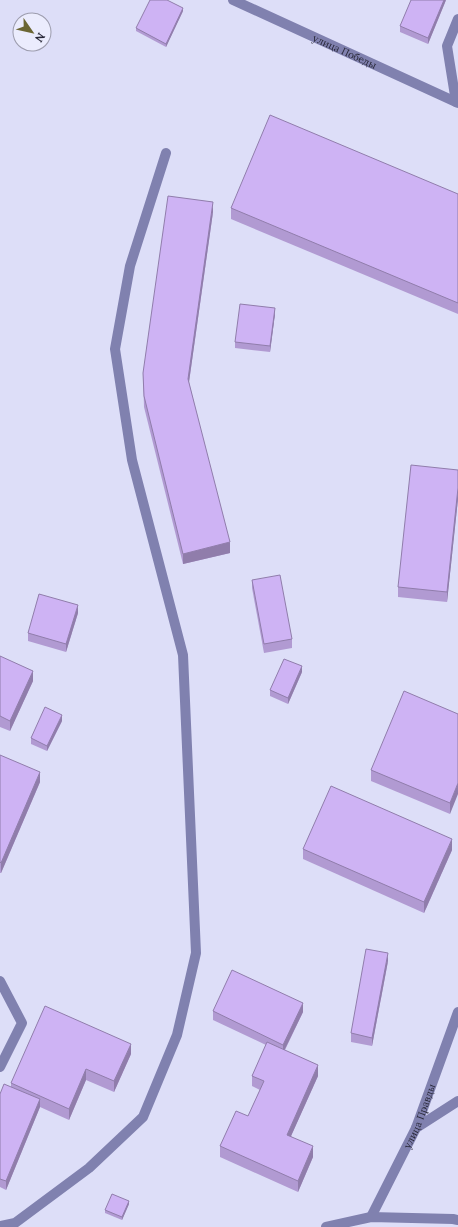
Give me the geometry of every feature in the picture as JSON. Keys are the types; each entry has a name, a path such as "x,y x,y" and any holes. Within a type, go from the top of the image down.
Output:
{"street":[{"name":"улица Победы","path":"232,0 457,102"},
{"path":"457,102 447,46 458,19"},
{"path":"0,1226 15,1223 89,1168 142,1117 177,1035 196,953 183,655 132,460 115,349 130,266 166,153"},
{"path":"0,981 22,1023 0,1067"},
{"name":"улица Правды","path":"371,1217 416,1128 458,1012"},
{"path":"416,1128 458,1101"},
{"path":"326,1227 371,1217 458,1220"}],"building":[{"path":"150,0 167,0 183,8 166,44 136,28"},
{"path":"411,0 444,0 428,38 400,26"},
{"path":"270,115 458,194 458,303 231,208"},
{"path":"168,196 213,202 188,379 230,542 183,554 144,396 143,373"},
{"path":"240,304 275,308 270,346 235,342"},
{"path":"411,465 458,470 458,488 447,592 398,587"},
{"path":"280,575 292,639 264,644 252,580"},
{"path":"39,594 78,605 66,644 28,633"},
{"path":"0,656 33,671 10,721 0,716"},
{"path":"284,659 302,666 288,698 270,690"},
{"path":"404,691 458,714 458,783 450,803 371,770"},
{"path":"45,707 62,715 47,746 31,738"},
{"path":"0,755 40,772 1,863 0,862"},
{"path":"331,786 452,839 424,902 303,849"},
{"path":"366,949 388,953 372,1038 351,1033"},
{"path":"232,970 303,1003 283,1045 213,1011"},
{"path":"45,1006 131,1044 114,1081 86,1069 69,1109 11,1083"},
{"path":"267,1042 318,1065 287,1135 313,1146 298,1181 220,1146 236,1111 248,1116 264,1081 252,1076"},
{"path":"4,1084 40,1099 6,1181 0,1179 0,1094"},
{"path":"112,1194 129,1201 122,1217 105,1210"}]}
